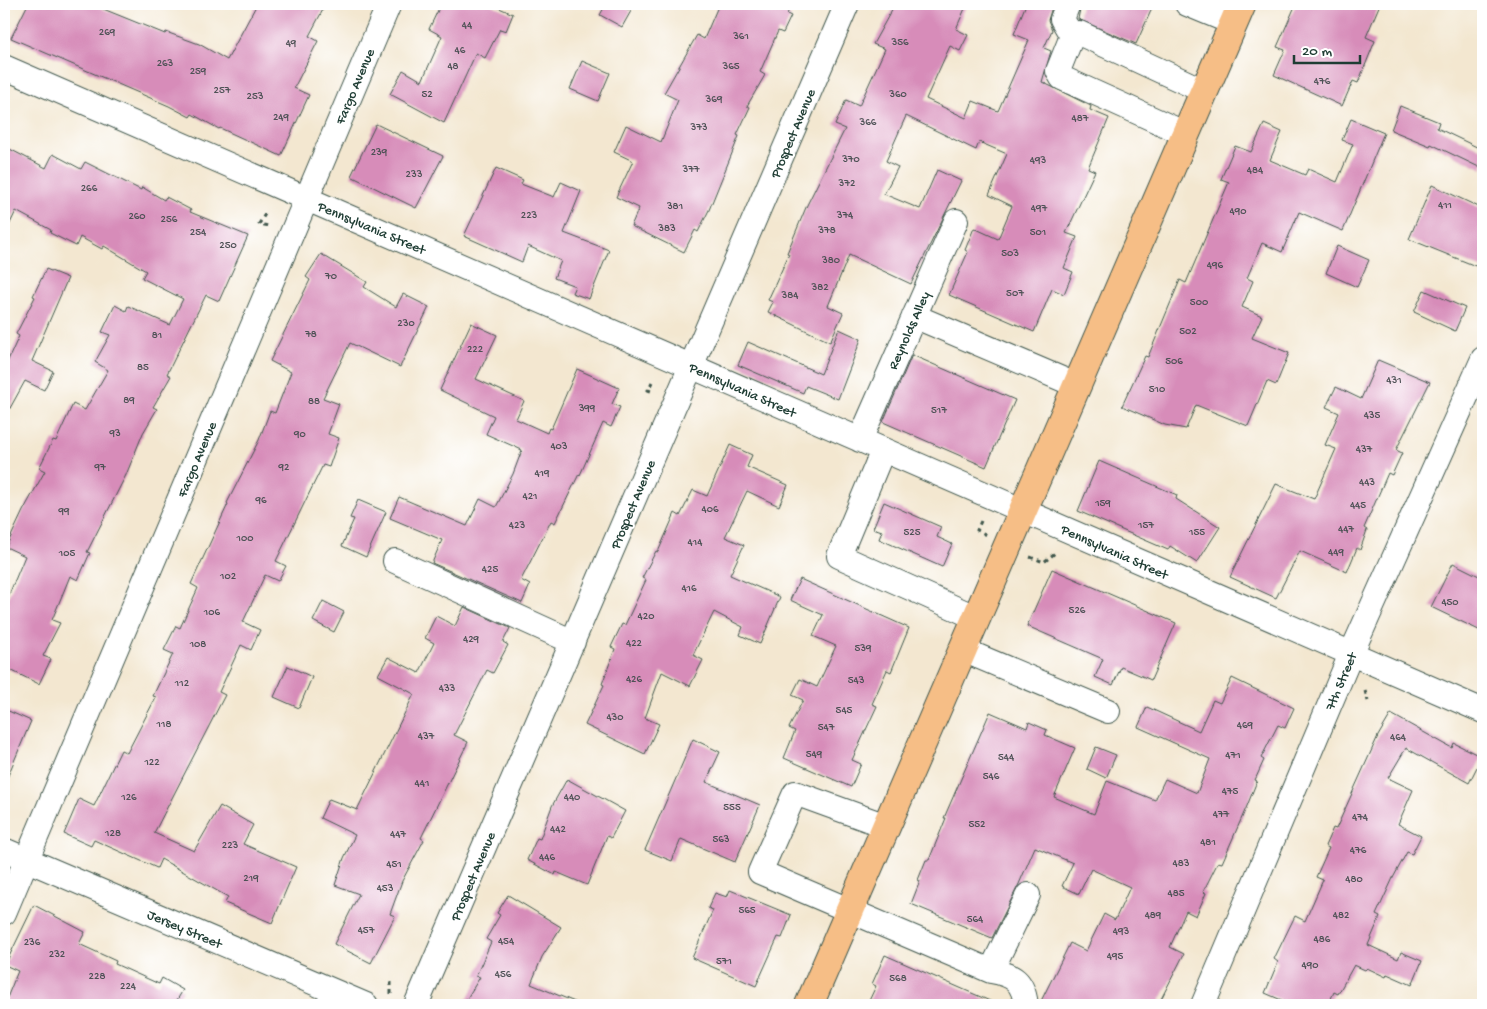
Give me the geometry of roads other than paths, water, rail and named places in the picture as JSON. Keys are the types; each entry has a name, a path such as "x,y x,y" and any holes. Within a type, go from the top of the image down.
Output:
{"main road":[{"path":"809,1005 978,618 1237,13"}],"street":[{"name":"Fargo Avenue","path":"4,913 389,4"},
{"name":"Prospect Avenue","path":"416,1005 847,4"},
{"path":"1068,4 1062,19 1076,34 1204,91"},
{"path":"1188,4 1237,13"},
{"path":"1076,34 1058,71 1062,78 1186,134"},
{"name":"Pennsylvania Street","path":"4,67 1483,711"},
{"name":"Reynolds Alley","path":"860,440 956,221"},
{"path":"914,316 1078,386"},
{"name":"7th Street","path":"1203,1005 1351,654 1483,359"},
{"path":"883,450 839,556 978,618"},
{"path":"395,561 572,642"},
{"path":"963,650 1108,711"},
{"path":"886,826 795,793 760,872 992,971 1016,979 1021,986 1026,1005"},
{"name":"Jersey Street","path":"4,850 366,1005"},
{"path":"992,971 1028,895"}]}
